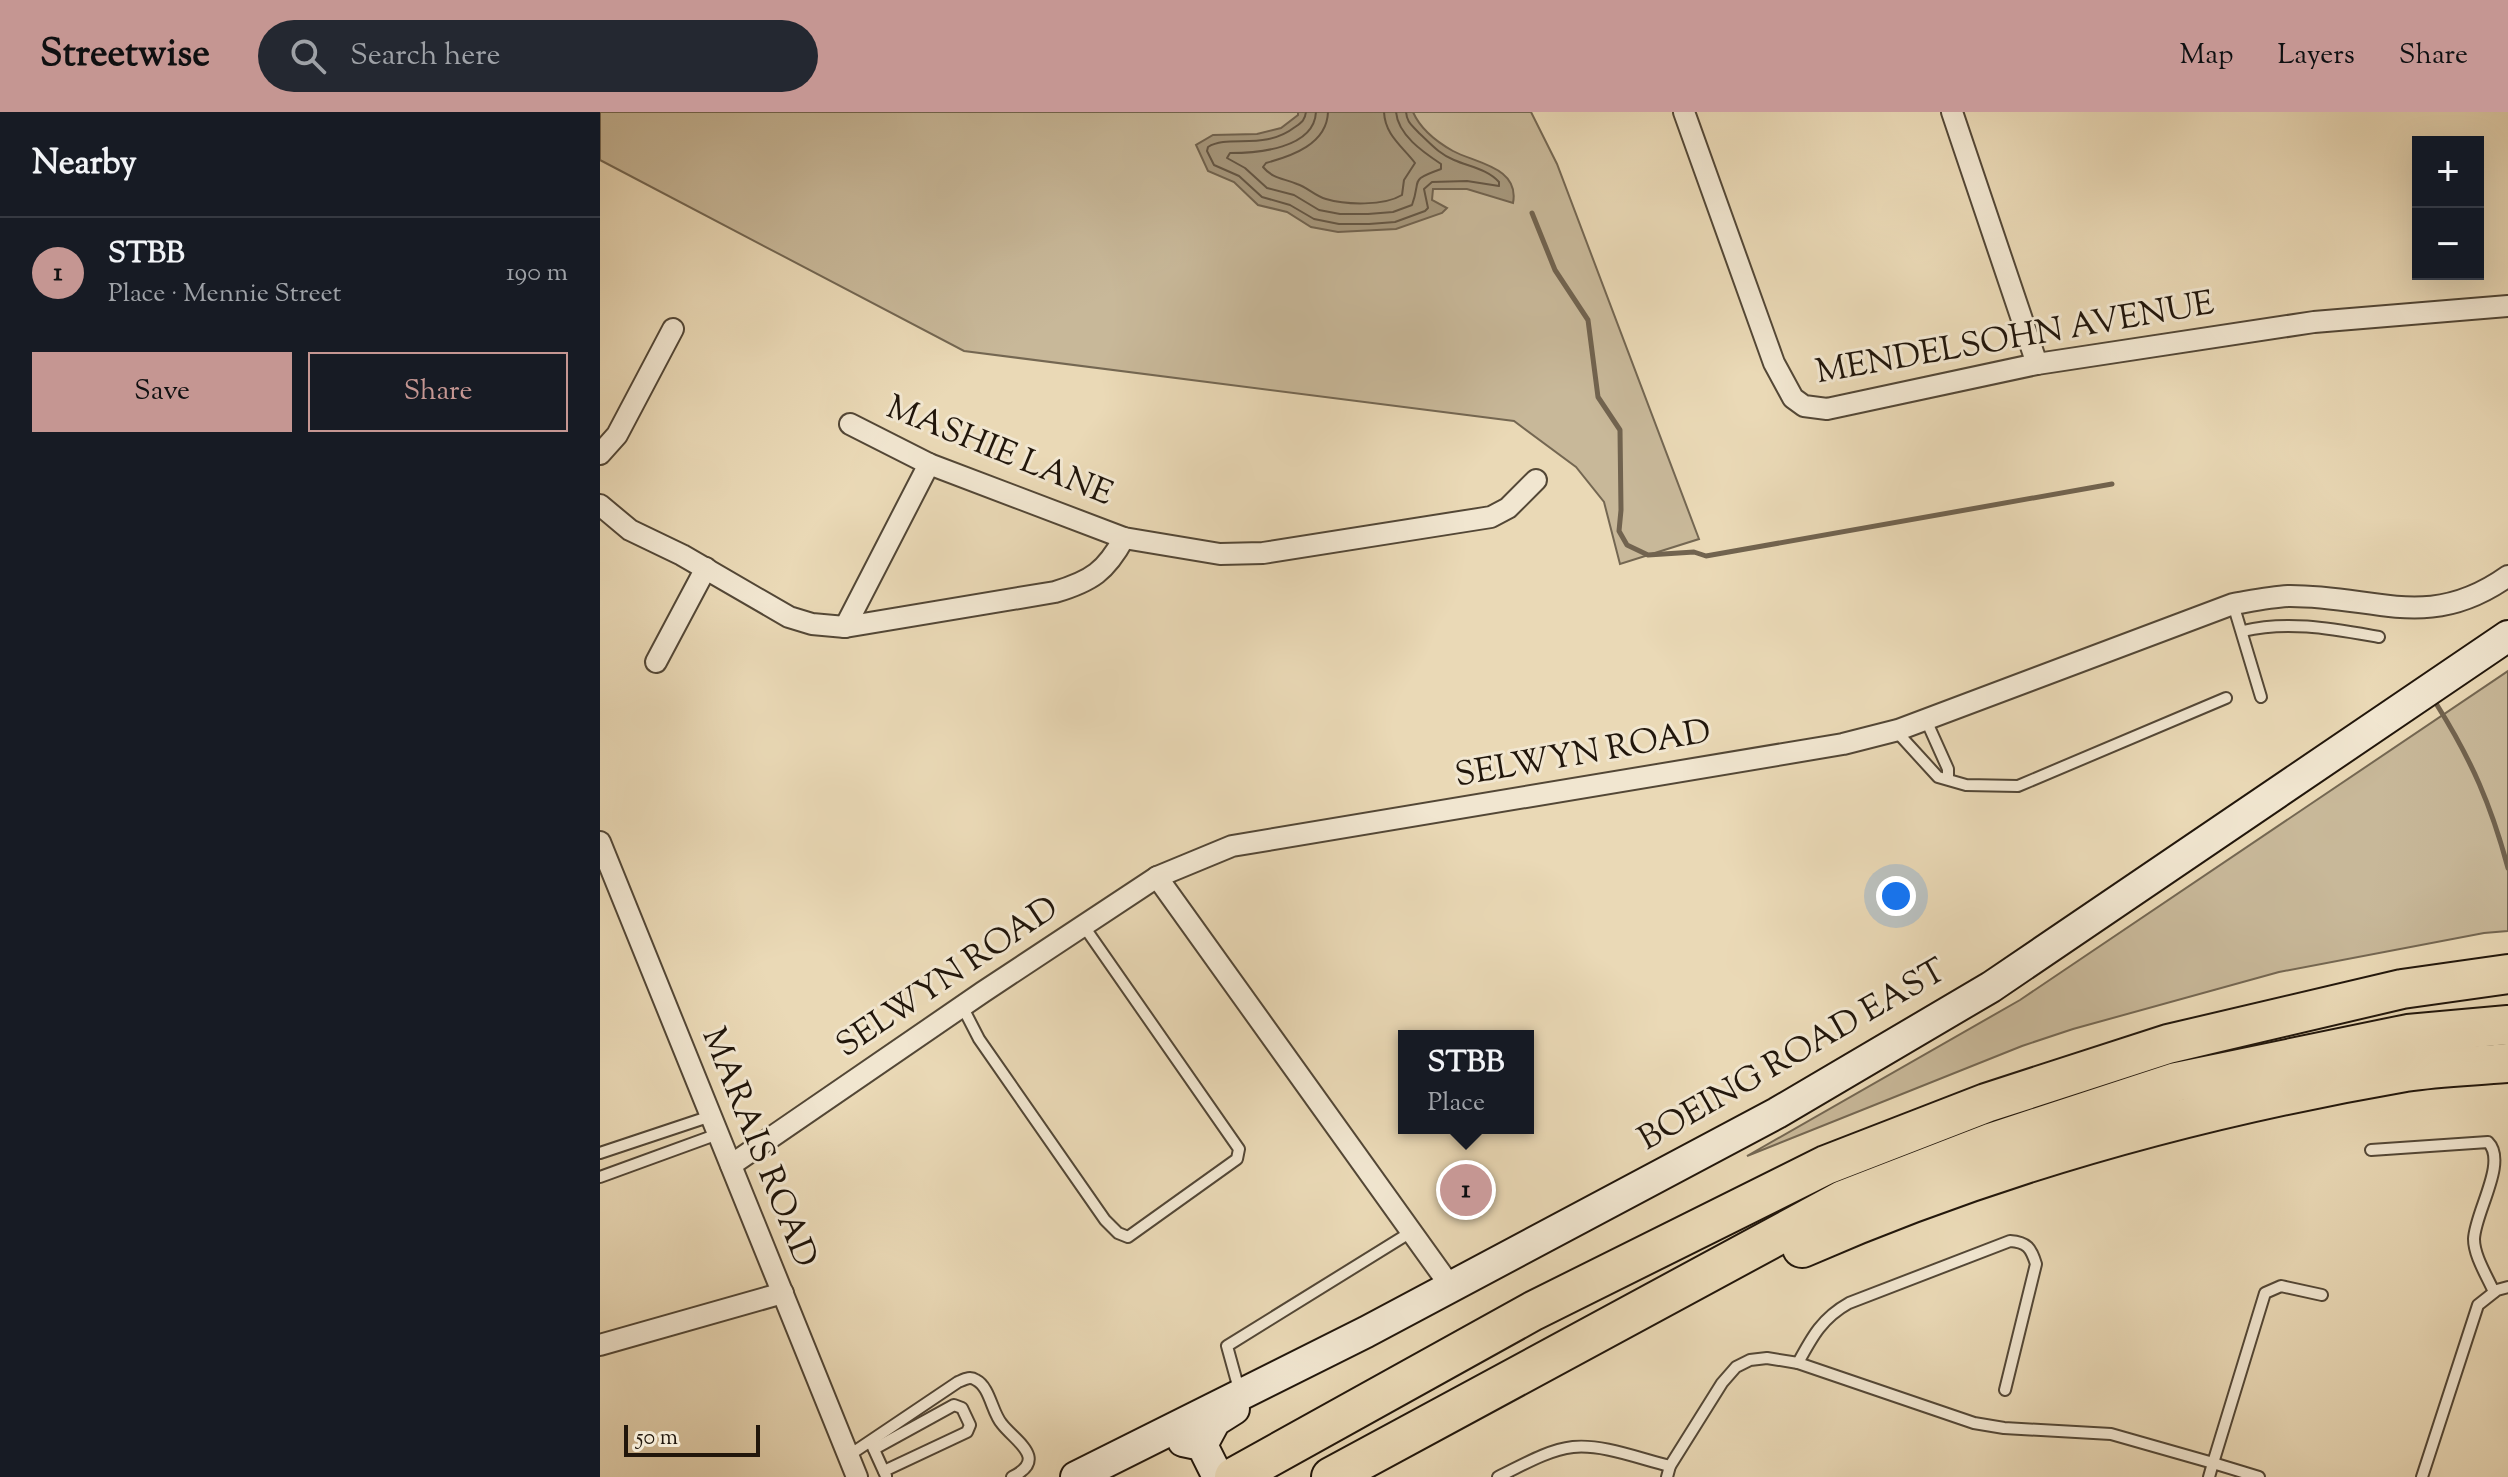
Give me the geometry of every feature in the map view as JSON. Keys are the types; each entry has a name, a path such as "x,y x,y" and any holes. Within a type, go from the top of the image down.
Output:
{"highway":[{"path":"1234,1477 1533,1311 1826,1165 1986,1103 2168,1044 2402,989 2508,974"},
{"path":"1331,1477 1843,1200 1993,1142 2176,1082 2408,1034 2508,1025"},
{"path":"1555,1355 1855,1225 2006,1168 2175,1120 2408,1072 2508,1063"}],"main road":[{"name":"BOEING ROAD EAST","path":"1076,1477 1161,1437 1451,1287 1777,1113 1991,987 2508,636"},
{"path":"1203,1447 1215,1421 1305,1362"},
{"path":"1161,1437 1203,1447"},
{"path":"1203,1447 1218,1477"}],"street":[{"name":"MENDELSOHN AVENUE","path":"1684,112 1774,363 1793,398 1804,406 1827,409 1853,405 2037,364 2314,322 2508,306"},
{"path":"1952,112 2037,364"},
{"path":"600,454 617,435 673,329"},
{"name":"MASHIE LANE","path":"850,424 929,464 1124,538 1220,554 1263,553 1491,517 1508,508 1536,480"},
{"path":"845,627 929,464"},
{"path":"600,505 630,530 706,568 789,617 812,624 845,627 1055,592 1079,585 1110,563 1124,538"},
{"path":"656,662 706,568"},
{"name":"SELWYN ROAD","path":"731,1165 1157,877 1232,846 1843,744 1896,731 2233,604 2287,596 2433,608 2469,599 2508,576"},
{"name":"MARAIS ROAD","path":"600,842 857,1477"},
{"path":"1157,877 1451,1287"},
{"path":"600,1345 783,1293"}],"lane":[{"path":"2233,604 2261,697"},
{"path":"2243,631 2267,625 2324,627 2379,637"},
{"path":"1896,731 1938,777 1966,785 2018,786 2226,698"},
{"path":"1926,720 1948,769 1948,778"},
{"path":"962,1006 979,1039 1105,1220 1118,1233 1128,1237 1237,1159 1239,1149 1083,925"},
{"path":"600,1153 715,1125"},
{"path":"600,1177 715,1125"},
{"path":"2371,1150 2488,1142 2493,1145 2500,1166 2474,1236 2475,1249 2494,1292"},
{"path":"1241,1395 1227,1346 1411,1232"},
{"path":"1798,1363 1816,1330 1832,1312 2010,1241 2022,1242 2029,1246 2036,1264 2005,1390"},
{"path":"2209,1477 2265,1293 2281,1286 2322,1295"},
{"path":"2422,1477 2478,1305 2494,1292 2508,1287"},
{"path":"1498,1477 1553,1452 1572,1447 1594,1448 1669,1472 1722,1383 1736,1367 1750,1360 1767,1358 1798,1363 1974,1423 2004,1428 2111,1434 2259,1477"},
{"path":"872,1445 958,1382 975,1379 981,1384 1001,1424 1025,1447 1027,1464 1023,1472 1012,1477"},
{"path":"848,1456 954,1405 962,1408 970,1425 967,1432 886,1474 872,1445"}],"shaded area":[{"path":"600,112 1531,112 1557,164 1699,539 1620,564 1604,502 1576,467 1514,421 964,351 600,160"},
{"path":"2508,671 2508,931 2279,972 2073,1029 2022,1046 1747,1156 2020,1000"}],"water":[{"path":"1298,112 1413,112 1425,129 1441,143 1503,174 1510,181 1513,203 1467,189 1433,189 1432,200 1447,208 1442,213 1396,229 1338,232 1311,227 1287,212 1258,205 1234,182 1208,171 1196,145 1213,135 1257,134 1281,128"}],"waterway":[{"path":"1532,213 1555,270 1588,320 1598,397 1620,430 1619,531 1627,545 1648,555 1694,552 1706,556 2112,484"},
{"path":"2437,705 2479,784 2508,868"}],"place":[{"name":"STBB","path":"1466,1190"}]}
